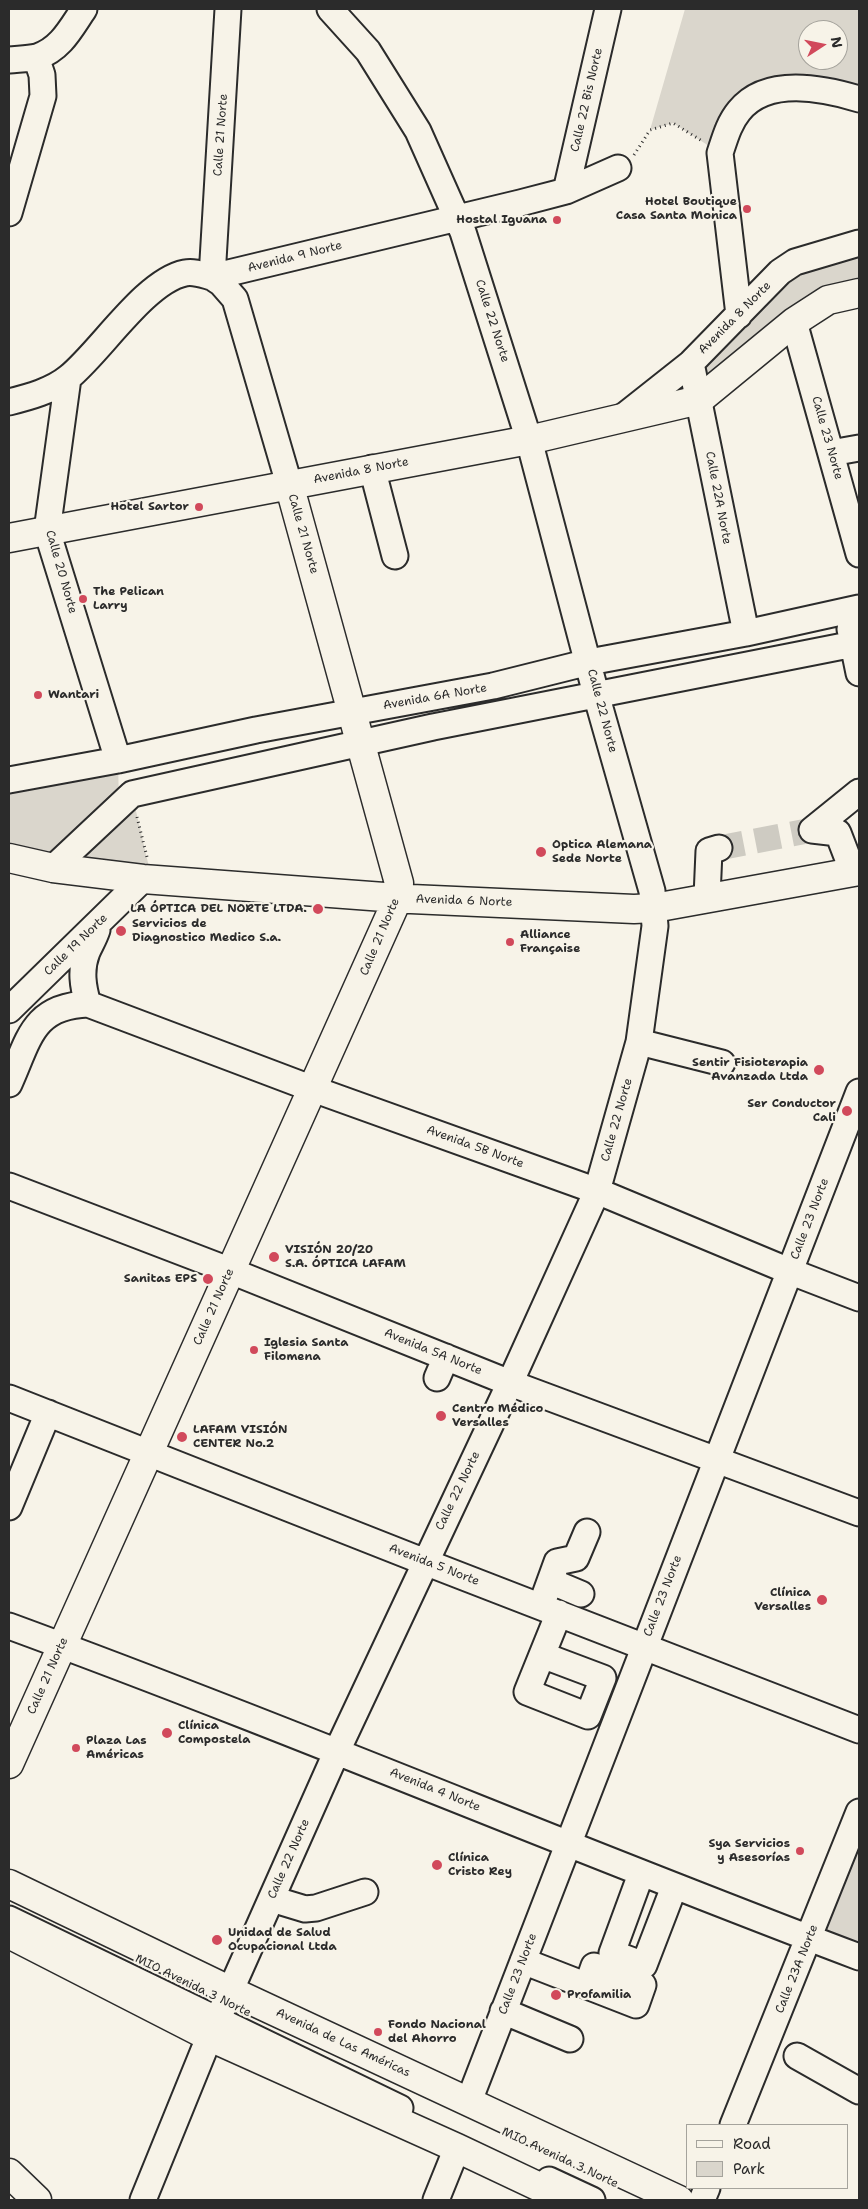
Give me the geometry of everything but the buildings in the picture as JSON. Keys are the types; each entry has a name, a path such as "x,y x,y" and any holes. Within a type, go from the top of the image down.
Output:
{"main road":[{"name":"Avenida 8 Norte","path":"9,538 372,468 529,440 624,416 699,400 794,322 828,300 859,293"},
{"name":"Calle 21 Norte","path":"9,1764 398,898 399,883 289,484"},
{"name":"Avenida 6 Norte","path":"9,858 53,868 147,880 398,898 634,909 654,908 707,897 856,872"},
{"name":"Avenida de Las Américas","path":"9,1884 221,2013 457,2148 567,2200"},
{"name":"Avenida de Las Américas","path":"9,1934 221,2013 468,2101 679,2200"},
{"path":"9,2173 37,2200"}],"street":[{"path":"9,60 36,57 63,41 84,9"},
{"name":"Calle 21 Norte","path":"228,9 212,277 221,283 235,299 289,484"},
{"name":"Calle 22 Norte","path":"143,2200 221,2013 337,1751 510,1383 596,1191 639,1042 655,926 652,891 596,694 529,440 456,217 418,131 368,51 330,9"},
{"name":"Calle 22 Bis Norte","path":"566,191 608,9"},
{"path":"9,213 42,96 42,75 36,57"},
{"path":"739,315 720,153 728,128 740,110 756,96 777,89 805,88 859,99"},
{"name":"Avenida 9 Norte","path":"9,402 43,392 68,378 142,302 166,281 186,273 212,277 566,191 618,168"},
{"name":"Avenida 8 Norte","path":"624,416 691,362 780,272 795,262 859,244"},
{"name":"Calle 23 Norte","path":"794,322 859,554"},
{"name":"Calle 22A Norte","path":"691,362 746,633"},
{"name":"Calle 20 Norte","path":"68,378 47,531 118,760"},
{"path":"831,453 859,448"},
{"path":"372,468 395,556"},
{"path":"853,609 859,673"},
{"name":"Avenida 6A Norte","path":"9,780 118,760 212,739 493,686 588,662 746,633 853,609"},
{"path":"53,868 132,794 596,694 856,644"},
{"path":"856,872 838,833 812,830 859,792"},
{"path":"707,897 709,851 719,848"},
{"name":"Calle 19 Norte","path":"9,1010 99,922 147,880"},
{"path":"88,1004 83,985 83,969 87,952 93,942 99,922"},
{"name":"Avenida 5B Norte","path":"32,1034 51,1012 68,1005 88,1004 312,1089 596,1191 859,1298"},
{"path":"9,1021 17,1025 24,1034 32,1034 9,1084"},
{"path":"639,1042 722,1063"},
{"name":"Calle 23 Norte","path":"468,2101 859,1092"},
{"name":"Avenida 5A Norte","path":"9,1186 231,1271 442,1367 510,1383 859,1513"},
{"name":"Avenida 5 Norte","path":"9,1398 859,1730"},
{"path":"9,1507 48,1413"},
{"path":"542,1655 550,1609 550,1581 558,1562 576,1558 587,1532"},
{"path":"550,1581 581,1594"},
{"name":"Avenida 4 Norte","path":"9,1626 337,1751 674,1887 859,1958"},
{"name":"Calle 23A Norte","path":"733,2124 810,1939 859,1812"},
{"path":"642,1874 612,1952 644,1965 674,1887"},
{"path":"272,1898 305,1909 316,1908 366,1892"},
{"name":"MIO Avenida 3 Norte","path":"9,1897 221,2013 592,2200"},
{"name":"MIO Avenida 3 Norte","path":"9,1919 650,2200"},
{"path":"523,1961 586,1986"},
{"path":"503,2011 570,2039"},
{"path":"797,2056 859,2091"},
{"path":"436,2200 457,2148"}],"path":[{"path":"618,168 631,158 650,130 673,123 720,153"},
{"path":"132,794 147,880"}],"green space":[{"path":"685,9 859,9 859,99 756,96 720,153 673,123 650,130"},
{"path":"859,243 859,293 699,400 624,416 780,272"},
{"path":"118,760 119,806 132,794 152,880 9,858 9,780"},
{"path":"859,1812 859,1957 809,1939"}],"tunnel":[{"path":"719,848 812,830"}],"place":[{"name":"Hotel Boutique Casa Santa Monica","path":"747,209"},
{"name":"Hostal Iguana","path":"557,220"},
{"name":"Hotel Sartor","path":"199,507"},
{"name":"The Pelican Larry","path":"83,599"},
{"name":"Wantari","path":"38,695"},
{"name":"Optica Alemana Sede Norte","path":"541,852"},
{"name":"LA ÓPTICA DEL NORTE LTDA.","path":"318,909"},
{"name":"Servicios de Diagnostico Medico S.a.","path":"121,931"},
{"name":"Alliance Française","path":"510,942"},
{"name":"Sentir Fisioterapia Avanzada Ltda","path":"819,1070"},
{"name":"Ser Conductor Cali","path":"847,1111"},
{"name":"VISIÓN 20/20 S.A. ÓPTICA LAFAM","path":"274,1257"},
{"name":"Sanitas EPS","path":"208,1279"},
{"name":"Iglesia Santa Filomena","path":"254,1350"},
{"name":"Centro Médico Versalles","path":"441,1416"},
{"name":"LAFAM VISIÓN CENTER No.2","path":"182,1437"},
{"name":"Clínica Versalles","path":"822,1600"},
{"name":"Clínica Compostela","path":"167,1733"},
{"name":"Plaza Las Américas","path":"76,1748"},
{"name":"Sya Servicios y Asesorías","path":"800,1851"},
{"name":"Clínica Cristo Rey","path":"437,1865"},
{"name":"Unidad de Salud Ocupacional Ltda","path":"217,1940"},
{"name":"Profamilia","path":"556,1995"},
{"name":"Fondo Nacional del Ahorro","path":"378,2032"}]}
